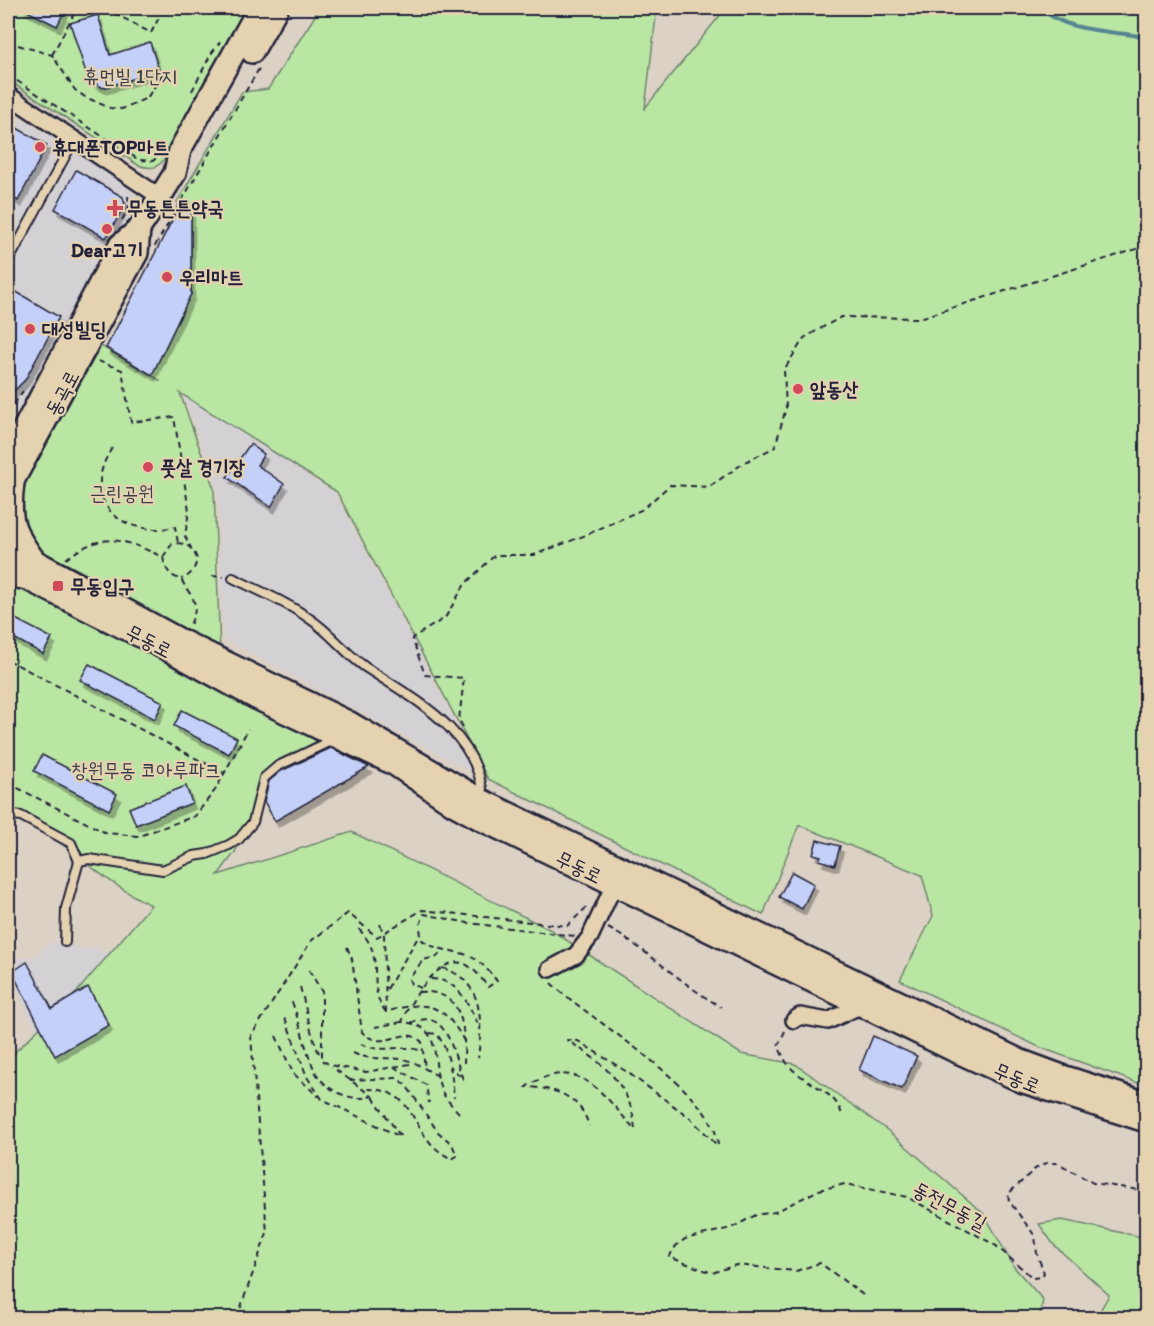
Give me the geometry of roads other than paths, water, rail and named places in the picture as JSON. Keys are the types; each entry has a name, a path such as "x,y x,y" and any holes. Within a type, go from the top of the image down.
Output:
{"main road":[{"name":"동곡로","path":"175,173 180,150 260,8"},
{"name":"동곡로","path":"8,459 120,244 139,229 175,173 192,157 277,8"},
{"name":"동곡로","path":"10,487 137,253 139,229"},
{"path":"10,487 10,520 14,532 18,567"},
{"name":"무동로","path":"18,567 255,698 394,764 453,804 615,885 1021,1082 1146,1121"},
{"name":"무동로","path":"18,567 182,641 350,723 483,801 1019,1060 1146,1103"}],"street":[{"path":"8,95 160,197"},
{"path":"550,969 576,955 590,938 615,885"},
{"path":"794,1020 800,1016 828,1021 862,1005"}],"lane":[{"path":"8,262 74,140"},
{"path":"233,578 311,619 364,666 423,704 452,728 478,773 483,801"},
{"path":"79,861 89,859 163,870 194,856 207,855 228,845 239,839 253,822 264,777 278,766 339,736"},
{"path":"8,814 21,816 71,843 79,861 66,908 65,942"}],"waterway":[{"path":"1041,8 1050,16 1074,26 1139,36 1146,34"}],"place":[{"name":"휴대폰TOP마트","path":"40,147"},
{"name":"무동튼튼약국","path":"115,208"},
{"name":"Dear고기","path":"107,229"},
{"name":"우리마트","path":"167,277"},
{"name":"대성빌딩","path":"30,329"},
{"name":"앞동산","path":"798,389"},
{"name":"풋살 경기장","path":"148,467"},
{"name":"무동입구","path":"58,586"}],"park label":[{"name":"휴먼빌 1단지","path":"130,76"},
{"name":"근린공원","path":"122,493"},
{"name":"창원무동 코아루파크","path":"146,770"}]}
